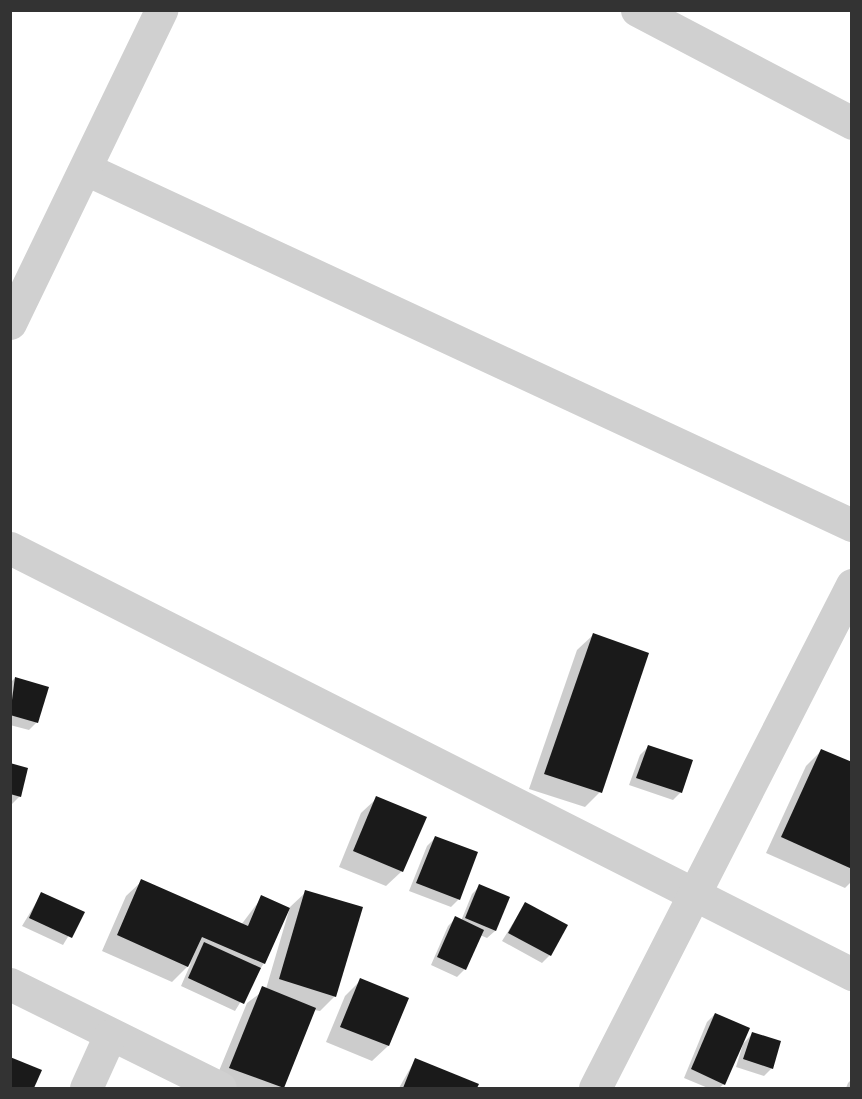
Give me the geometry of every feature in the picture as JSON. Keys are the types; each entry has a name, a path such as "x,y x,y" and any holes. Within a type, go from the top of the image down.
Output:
{"street":[{"path":"10,322 161,10"},
{"path":"637,10 852,123"},
{"path":"86,169 852,525"},
{"path":"10,548 694,897 852,975"},
{"path":"595,1089 852,585"},
{"path":"10,984 220,1089"},
{"path":"86,1089 110,1035"}],"building":[{"path":"593,633 649,653 602,793 544,774"},
{"path":"15,677 49,687 38,723 10,715"},
{"path":"648,745 693,760 682,793 636,778"},
{"path":"821,749 852,762 852,869 781,837"},
{"path":"10,763 28,768 21,797 10,794"},
{"path":"376,796 427,817 403,872 353,851"},
{"path":"435,836 478,852 460,900 416,883"},
{"path":"141,879 248,926 261,895 290,908 265,964 202,937 188,967 117,935"},
{"path":"479,884 510,897 496,931 465,918"},
{"path":"305,890 363,907 336,997 279,979"},
{"path":"41,892 85,912 72,938 29,918"},
{"path":"525,902 568,925 551,956 508,933"},
{"path":"455,916 484,930 466,970 437,957"},
{"path":"204,942 261,968 244,1004 188,978"},
{"path":"360,978 409,998 389,1046 340,1027"},
{"path":"262,986 316,1008 284,1088 229,1068"},
{"path":"715,1013 750,1028 725,1085 691,1069"},
{"path":"752,1032 781,1041 773,1069 743,1059"},
{"path":"10,1057 42,1070 34,1088 10,1088"},
{"path":"415,1058 479,1084 477,1088 403,1088"}]}
